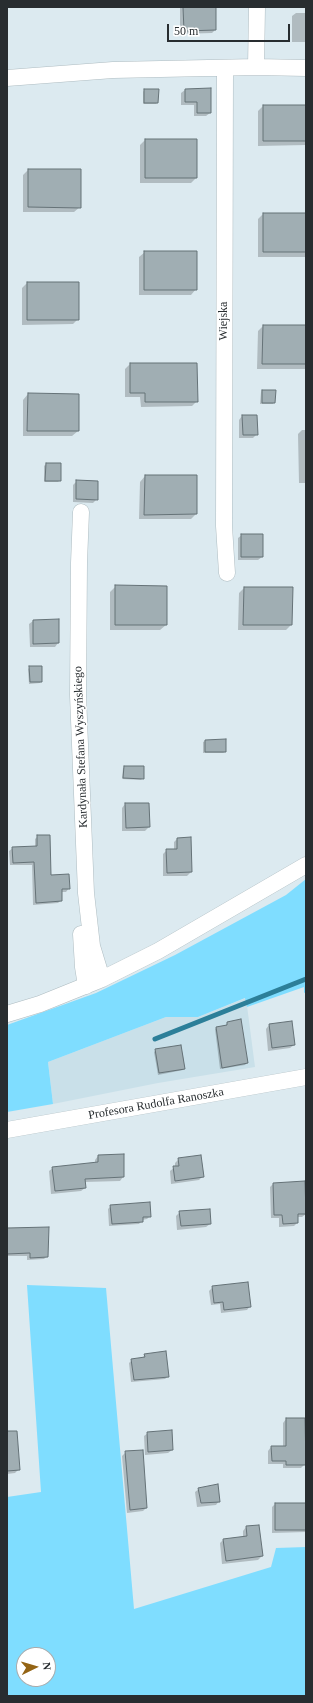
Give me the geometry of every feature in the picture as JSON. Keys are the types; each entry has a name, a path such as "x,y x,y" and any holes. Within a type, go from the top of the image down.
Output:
{"street":[{"path":"256,67 257,7"},
{"path":"7,78 113,70 256,67 306,68"},
{"name":"Wiejska","path":"226,68 224,526 227,573"},
{"name":"Kardynała Stefana Wyszyńskiego","path":"81,512 78,563 78,695 84,856 86,893 92,946 102,979"},
{"path":"84,856 81,892 81,924 83,967 86,986"},
{"path":"7,1014 40,1004 102,979 158,951 306,865"},
{"name":"Profesora Rudolfa Ranoszka","path":"7,1130 306,1077"}],"shaded area":[{"path":"306,879 306,992 304,993 304,987 247,1007 245,998 198,1017 166,1017 48,1062 53,1104 7,1112 7,1025 96,993 175,955 286,895"},
{"path":"246,998 255,1067 158,1083 53,1104 48,1062 166,1017 198,1017"},
{"path":"27,1285 106,1288 134,1609 271,1567 276,1548 306,1547 306,1696 7,1696 7,1497 41,1492"}],"building":[{"path":"183,7 216,7 216,30 184,31"},
{"path":"211,88 211,113 197,113 197,102 185,102 185,89"},
{"path":"144,89 159,89 158,103 144,103"},
{"path":"263,105 306,105 306,141 263,141"},
{"path":"145,139 197,139 197,178 145,178"},
{"path":"28,169 81,169 81,208 28,207"},
{"path":"263,213 306,213 306,252 263,252"},
{"path":"144,251 197,251 197,290 144,290"},
{"path":"27,282 79,282 79,320 27,320"},
{"path":"263,325 306,325 306,364 262,364"},
{"path":"130,363 197,363 198,402 145,402 145,393 130,393"},
{"path":"262,390 276,390 275,403 262,403"},
{"path":"28,393 79,394 79,431 27,431"},
{"path":"242,415 257,415 258,435 243,435"},
{"path":"46,463 61,463 61,481 45,481"},
{"path":"145,475 197,475 197,514 144,515"},
{"path":"76,480 98,481 98,500 76,499"},
{"path":"241,534 263,534 263,557 241,557"},
{"path":"115,585 167,586 167,625 115,625"},
{"path":"244,587 293,587 292,625 243,625"},
{"path":"59,619 59,643 33,644 33,620"},
{"path":"29,666 42,666 42,682 30,682"},
{"path":"226,739 226,752 205,752 205,740"},
{"path":"124,766 144,766 144,779 123,778"},
{"path":"125,803 149,803 150,827 126,828"},
{"path":"37,835 50,835 51,875 69,874 70,889 62,889 62,901 36,903 34,862 13,863 12,847 37,846"},
{"path":"191,837 192,872 167,873 166,849 177,849 177,838"},
{"path":"241,1019 248,1063 222,1068 216,1027 227,1025 227,1022"},
{"path":"292,1021 295,1045 272,1048 269,1024"},
{"path":"181,1045 185,1069 159,1073 155,1049"},
{"path":"124,1154 124,1177 85,1179 86,1188 55,1191 52,1167 98,1162 98,1155"},
{"path":"201,1155 204,1177 175,1181 173,1166 179,1166 178,1158"},
{"path":"305,1181 306,1214 298,1214 298,1223 283,1224 282,1215 274,1215 273,1183"},
{"path":"150,1202 151,1217 143,1217 143,1222 112,1224 110,1205"},
{"path":"210,1209 211,1224 181,1226 179,1211"},
{"path":"49,1227 48,1257 30,1258 30,1253 7,1254 7,1228"},
{"path":"248,1282 251,1307 224,1310 223,1302 214,1303 212,1286"},
{"path":"166,1351 169,1377 134,1380 131,1359 145,1357 144,1354"},
{"path":"286,1418 305,1418 306,1465 286,1465 286,1461 272,1461 271,1446 286,1446"},
{"path":"172,1430 173,1450 148,1452 147,1432"},
{"path":"7,1431 17,1431 20,1470 7,1471"},
{"path":"143,1450 147,1508 130,1510 125,1451"},
{"path":"218,1484 220,1502 201,1503 198,1488"},
{"path":"275,1503 306,1503 306,1530 275,1530"},
{"path":"259,1525 263,1556 226,1561 223,1539 247,1536 246,1526"}],"waterway":[{"path":"155,1039 306,979"}]}
